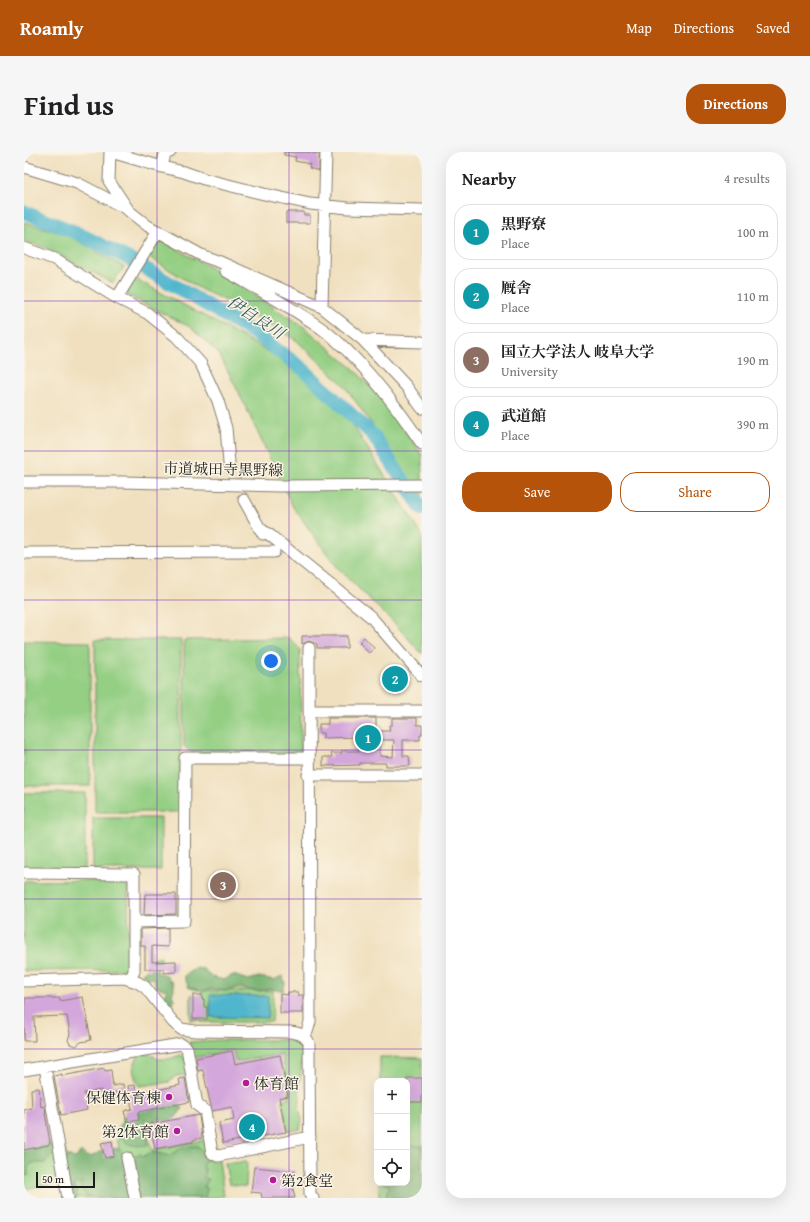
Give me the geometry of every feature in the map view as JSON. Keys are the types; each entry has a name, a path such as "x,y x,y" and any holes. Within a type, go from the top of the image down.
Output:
{"street":[{"path":"129,210 110,181 110,152 184,172 204,179 325,207 422,210"},
{"path":"162,167 165,154 170,152"},
{"path":"322,307 326,152"},
{"path":"24,167 77,183 129,210 156,234 203,256 322,307 363,340 406,386 422,408"},
{"path":"119,295 156,234"},
{"path":"24,248 54,259 119,295 147,312 177,337 201,364 218,401 226,428 229,463"},
{"path":"203,256 295,311 326,332 355,359 422,444"},
{"path":"363,340 422,342"},
{"name":"市道城田寺黒野線","path":"24,482 122,482 280,486 422,484"},
{"path":"24,553 274,552 244,500"},
{"path":"259,528 371,616 422,676"},
{"path":"303,1035 307,1032 310,1022 308,774 309,648"},
{"path":"309,711 421,711"},
{"path":"134,922 184,921 185,758 309,758"},
{"path":"308,774 422,775"},
{"path":"24,873 134,874 134,971 132,976 127,979"},
{"path":"24,981 127,979 137,982 145,987 173,1022 181,1029 195,1031 290,1032 303,1035 307,1038 309,1043 310,1194 312,1198"},
{"path":"24,1070 181,1044 187,1048 197,1105 205,1112 212,1153 218,1156 310,1137"},
{"path":"45,1067 68,1198"},
{"path":"128,1158 135,1198"}],"green space":[{"path":"24,222 68,235 124,267 113,283 44,247 24,241"},
{"path":"157,238 211,268 304,327 355,370 390,409 422,455 422,499 390,450 344,385 296,340 231,303 202,290 147,256"},
{"path":"134,278 245,338 290,365 346,414 422,535 422,654 397,626 336,566 293,507 219,354 190,327 125,294"},
{"path":"289,638 300,649 301,753 193,754 184,746 184,640"},
{"path":"95,640 181,640 181,812 95,812"},
{"path":"24,641 90,642 90,786 24,786"},
{"path":"24,793 85,793 85,870 24,870"},
{"path":"93,818 161,818 161,870 93,870"},
{"path":"128,880 129,970 24,971 24,881"},
{"path":"161,956 161,962 156,967 158,973 167,975 169,980 173,983 174,989 172,995 174,999 172,1005 165,1002 164,995 167,990 156,987 154,978 146,979 142,973 145,971 152,971 153,958"},
{"path":"195,968 204,969 212,977 224,980 233,975 248,980 259,977 274,980 282,976 285,983 283,991 269,989 257,991 238,988 225,991 213,989 202,991 189,988 184,976"},
{"path":"202,991 273,991 272,1022 201,1022 200,1020 191,1020 191,995 201,996"},
{"path":"220,1040 281,1040 293,1041 300,1046 302,1054 299,1109 302,1120 300,1129 288,1131 282,1100 290,1097 282,1054 236,1062 233,1050 192,1058 189,1042"},
{"path":"151,1054 157,1059 169,1059 181,1055 185,1058 188,1075 175,1076 170,1082 139,1086 133,1070 135,1064 139,1055"},
{"path":"380,1057 422,1058 422,1198 379,1198 379,1186 410,1186 410,1078 380,1078"},
{"path":"175,1103 183,1108 176,1117 169,1121 161,1119 151,1122 144,1118 148,1128 148,1145 138,1146 126,1143 117,1132 124,1116 136,1117 140,1106 151,1110"},
{"path":"145,1124 152,1150 204,1140 209,1161 219,1160 224,1196 212,1198 67,1198 64,1185 46,1185 24,1189 24,1152 65,1149 70,1163 120,1157 116,1129"},
{"path":"47,1143 59,1147 57,1155 51,1156 45,1163 32,1163 28,1168 28,1176 24,1175 24,1150 26,1148 37,1148"},
{"path":"410,1145 422,1146 422,1198 386,1198 387,1190 390,1187 388,1186 410,1186"},
{"path":"198,1146 204,1152 207,1159 202,1165 205,1169 203,1177 209,1179 204,1187 207,1189 205,1197 137,1198 130,1165 132,1156 141,1154 143,1157 150,1153 169,1155 183,1147"},
{"path":"106,1147 119,1149 126,1156 134,1198 95,1198 87,1196 80,1188 83,1181 78,1185 75,1182 74,1188 77,1192 77,1198 64,1198 61,1189 66,1177 65,1163 67,1156 76,1158 80,1152 90,1157 105,1150"},
{"path":"247,1162 246,1187 229,1184 225,1163"}],"water":[{"path":"210,995 268,996 268,1018 210,1017"}],"building":[{"path":"284,152 307,152 319,154 319,171 309,168 310,164 295,161 296,157 284,155"},
{"path":"286,212 304,212 304,215 310,215 310,223 286,223"},
{"path":"302,636 347,636 347,648 317,648 317,644 309,641 302,644"},
{"path":"364,637 374,648 369,653 359,642"},
{"path":"393,666 408,681 398,692 382,677"},
{"path":"328,718 376,718 376,731 390,731 389,725 392,725 392,718 417,718 417,725 422,725 422,735 420,735 420,740 403,740 403,756 409,756 410,766 386,766 386,763 360,763 360,765 323,766 323,757 332,757 331,753 342,753 341,751 359,751 359,737 323,738 323,733 319,733 319,724 328,724","holes":["380,740 394,740 393,757 380,756"]},
{"path":"145,894 176,894 176,914 144,915"},
{"path":"168,928 168,947 152,946 152,962 176,961 176,972 164,973 164,969 145,969 145,946 141,946 141,929"},
{"path":"288,992 298,992 298,995 303,995 303,1013 280,1013 280,994 288,995"},
{"path":"193,995 202,995 202,999 204,999 204,1007 207,1007 207,1019 193,1019"},
{"path":"83,997 91,1040 81,1042 76,1046 70,1044 68,1040 70,1034 67,1016 34,1017 35,1041 24,1041 25,998 60,998 60,1001"},
{"path":"232,1051 235,1064 280,1055 288,1096 279,1098 286,1132 223,1143 219,1123 234,1120 232,1107 212,1111 203,1070 198,1071 196,1058"},
{"path":"104,1068 105,1071 111,1070 113,1086 123,1084 124,1092 109,1094 109,1092 102,1094 101,1090 84,1093 87,1110 61,1115 54,1076 62,1074 62,1076"},
{"name":"保健体育棟","path":"185,1078 189,1102 138,1112 139,1120 127,1122 124,1111 132,1109 128,1086 135,1085 137,1094 180,1085 179,1079"},
{"path":"410,1078 422,1078 422,1102 410,1102"},
{"path":"39,1088 41,1107 45,1106 50,1143 48,1145 24,1150 24,1110 32,1108 31,1089"},
{"name":"第2体育館","path":"199,1115 202,1138 193,1140 193,1142 155,1149 150,1124"},
{"path":"112,1141 114,1156 105,1158 101,1143"},
{"name":"第2食堂","path":"254,1167 295,1171 293,1189 295,1198 262,1198 261,1193 251,1192"}],"waterway":[{"name":"伊自良川","path":"24,212 75,232 131,260 254,333 303,369 373,435 422,509"}],"tunnel":[{"path":"229,463 244,500"}],"place":[{"name":"厩舎","path":"395,679"},
{"name":"黒野寮","path":"368,738"},
{"name":"国立大学法人 岐阜大学","path":"223,885"},
{"name":"体育館","path":"246,1083"},
{"name":"保健体育棟","path":"169,1097"},
{"name":"武道館","path":"252,1127"},
{"name":"第2体育館","path":"177,1131"},
{"name":"第2食堂","path":"273,1180"}]}
